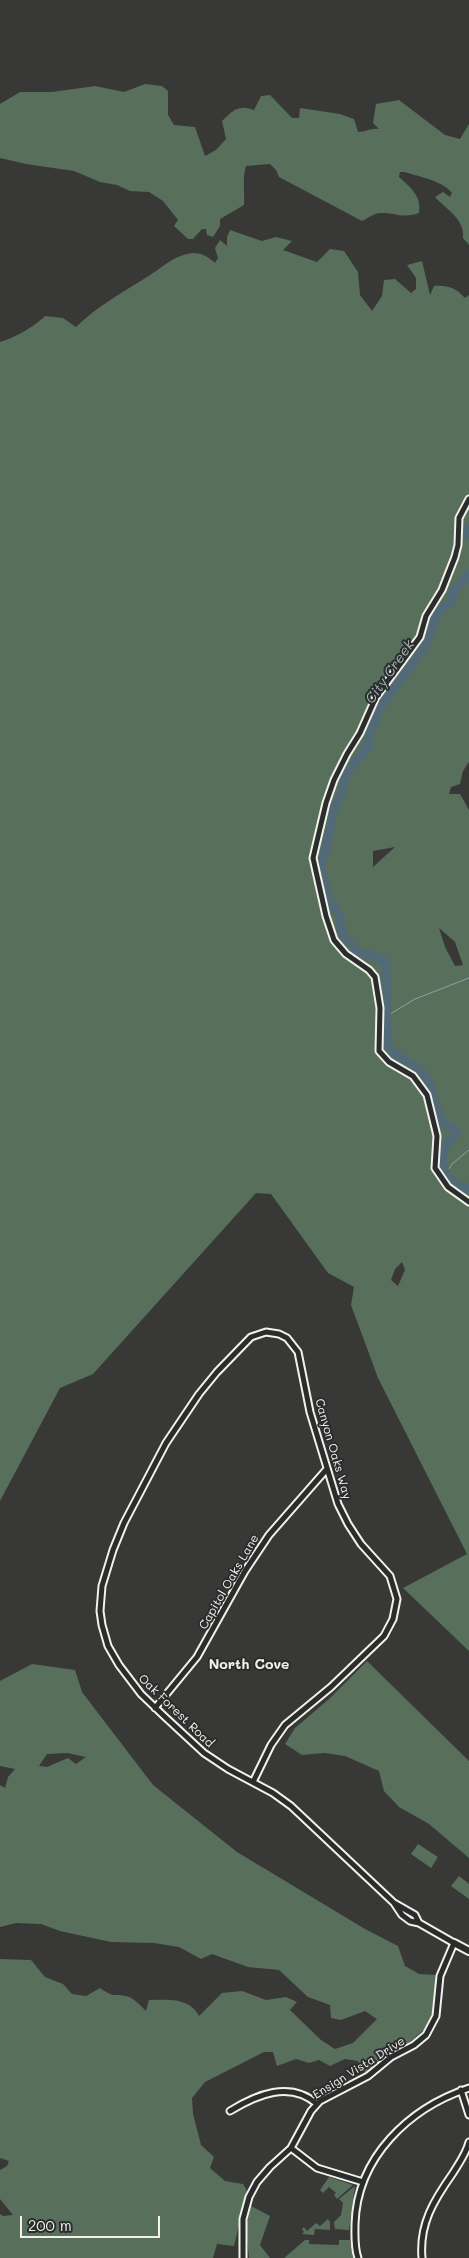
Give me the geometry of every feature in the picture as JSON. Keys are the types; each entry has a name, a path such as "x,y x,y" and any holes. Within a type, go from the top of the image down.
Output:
{"street":[{"path":"469,499 459,518 458,545 455,557 442,590 426,616 417,643 376,697 360,733 334,780 326,803 313,858 326,916 337,944 346,954 369,970 375,977 380,1008 379,1051 389,1062 413,1076 427,1095 437,1136 435,1168 445,1184 469,1202"},
{"name":"Canyon Oaks Way","path":"253,1782 272,1745 285,1725 327,1691 379,1641 388,1629 396,1609 396,1590 390,1576 361,1544 338,1504 326,1470 310,1412 298,1352 287,1338 273,1332"},
{"name":"Oak Forest Road","path":"273,1332 257,1333 250,1337 199,1394 166,1443 127,1516 113,1550 102,1586 100,1611 108,1646 119,1665 141,1694 204,1753 291,1806 394,1903 402,1915 454,1943"},
{"name":"Capitol Oaks Lane","path":"156,1708 197,1657 245,1571 269,1535 326,1470"},
{"path":"454,1943 469,1951"},
{"name":"Ensign Vista Drive","path":"243,2258 242,2227 249,2197 262,2176 291,2148 317,2104 327,2096 368,2076 391,2057 414,2045 426,2035 436,2016 442,1971 454,1943"},
{"path":"358,2258 355,2242 355,2218 363,2182 376,2156 397,2131 424,2109 461,2090 469,2088"},
{"path":"461,2090 469,2114"},
{"path":"230,2111 257,2096 288,2091 304,2094 317,2104"},
{"path":"422,2258 421,2238 426,2217 434,2200 464,2156 469,2142"},
{"path":"291,2148 317,2168 363,2182"}],"green space":[{"path":"145,84 162,86 168,91 168,115 174,125 195,127 205,156 216,150 226,139 222,121 237,109 249,108 254,110 261,96 270,95 292,118 299,118 300,108 340,114 354,119 358,132 379,129 373,123 376,104 399,100 445,135 460,139 469,124 469,245 463,238 463,231 458,220 435,197 443,192 450,197 452,193 436,182 405,172 400,172 399,177 411,188 417,197 419,213 403,215 378,213 362,221 279,177 276,170 270,164 246,166 244,205 220,219 220,226 213,237 207,235 206,229 202,229 193,239 188,239 174,226 178,220 163,201 149,192 130,191 117,185 100,182 74,171 0,158 0,104 20,92 52,92 95,86 124,92"},
{"path":"230,230 262,241 276,237 292,241 283,250 317,262 330,249 344,251 358,272 360,295 372,311 382,296 384,280 395,279 411,293 416,289 416,278 407,265 422,261 430,295 434,286 439,286 451,288 465,298 469,295 469,762 463,771 460,784 451,787 449,794 460,794 469,810 469,1651 403,1588 467,1554 378,1378 351,1305 354,1287 328,1273 271,1194 256,1193 93,1374 60,1388 0,1501 0,342 24,332 45,316 63,318 76,327 111,299 182,255 199,254 206,256 215,263 218,258 215,248 220,240 227,246 227,237","holes":["395,847 373,867 373,851","439,928 455,942 463,965 455,966 445,947","402,1262 405,1270 398,1286 391,1280 395,1269"]},
{"path":"367,1661 469,1761 469,1858 429,1824 399,1807 384,1791 379,1771 345,1756 324,1753 302,1755 285,1744 295,1728 329,1699"},
{"path":"32,1664 75,1670 82,1692 153,1785 237,1852 365,1929 398,1946 405,1966 419,1974 436,1975 432,2014 425,2029 411,2041 386,2055 365,2073 358,2061 345,2059 330,2066 319,2060 309,2063 296,2059 277,2066 273,2052 264,2052 205,2082 192,2098 193,2114 201,2145 214,2157 210,2168 225,2181 243,2184 247,2191 234,2246 217,2244 213,2258 0,2258 0,2214 3,2216 13,2215 0,2199 0,2170 7,2166 9,2161 0,2158 0,1959 31,1960 45,1977 63,1984 72,1994 86,1996 100,1988 112,1995 132,1998 146,2011 149,2000 170,2000 184,2003 190,2005 199,2016 222,1993 242,1991 266,2000 286,1997 297,2002 290,2010 321,2040 335,2049 353,2043 377,2019 365,2011 341,2020 331,2018 330,2005 308,1997 279,1970 248,1967 212,1954 201,1959 179,1947 154,1943 111,1942 60,1931 41,1924 16,1923 0,1927 0,1785 5,1788 8,1777 15,1769 0,1766 0,1681","holes":["67,1753 86,1757 76,1764 68,1758 47,1767 39,1766 47,1754"]},
{"path":"418,1844 438,1857 431,1868 411,1854"},
{"path":"459,1876 469,1884 469,1899 451,1886"},
{"path":"329,2177 353,2185 337,2199 334,2195 336,2193 329,2187 323,2193 320,2190"},
{"path":"355,2186 349,2230 335,2229 334,2222 341,2215 343,2203 339,2199"},
{"path":"251,2206 270,2216 260,2245 270,2258 249,2258 246,2227"},
{"path":"328,2219 330,2230 315,2229 314,2235 302,2234 304,2227 307,2231 316,2223 320,2226"},
{"path":"305,2240 309,2240 309,2244 339,2245 339,2240 350,2240 353,2258 284,2258"}],"waterway":[{"name":"City Creek","path":"469,528 467,531 469,536"},
{"name":"City Creek","path":"469,574 454,590 451,603 436,616 425,646 380,707 370,731 368,747 346,773 341,796 333,809 327,846 320,865 330,903 340,915 341,932 358,953 374,956 386,962 387,1043 393,1052 422,1072 432,1091 440,1117 445,1124 455,1129 457,1133 445,1146 442,1157 444,1170 451,1181 469,1189"},
{"path":"387,1016 415,999 469,978"},
{"path":"446,1174 452,1164 469,1150"}],"district":[{"name":"North Cove","path":"249,1665"}]}
